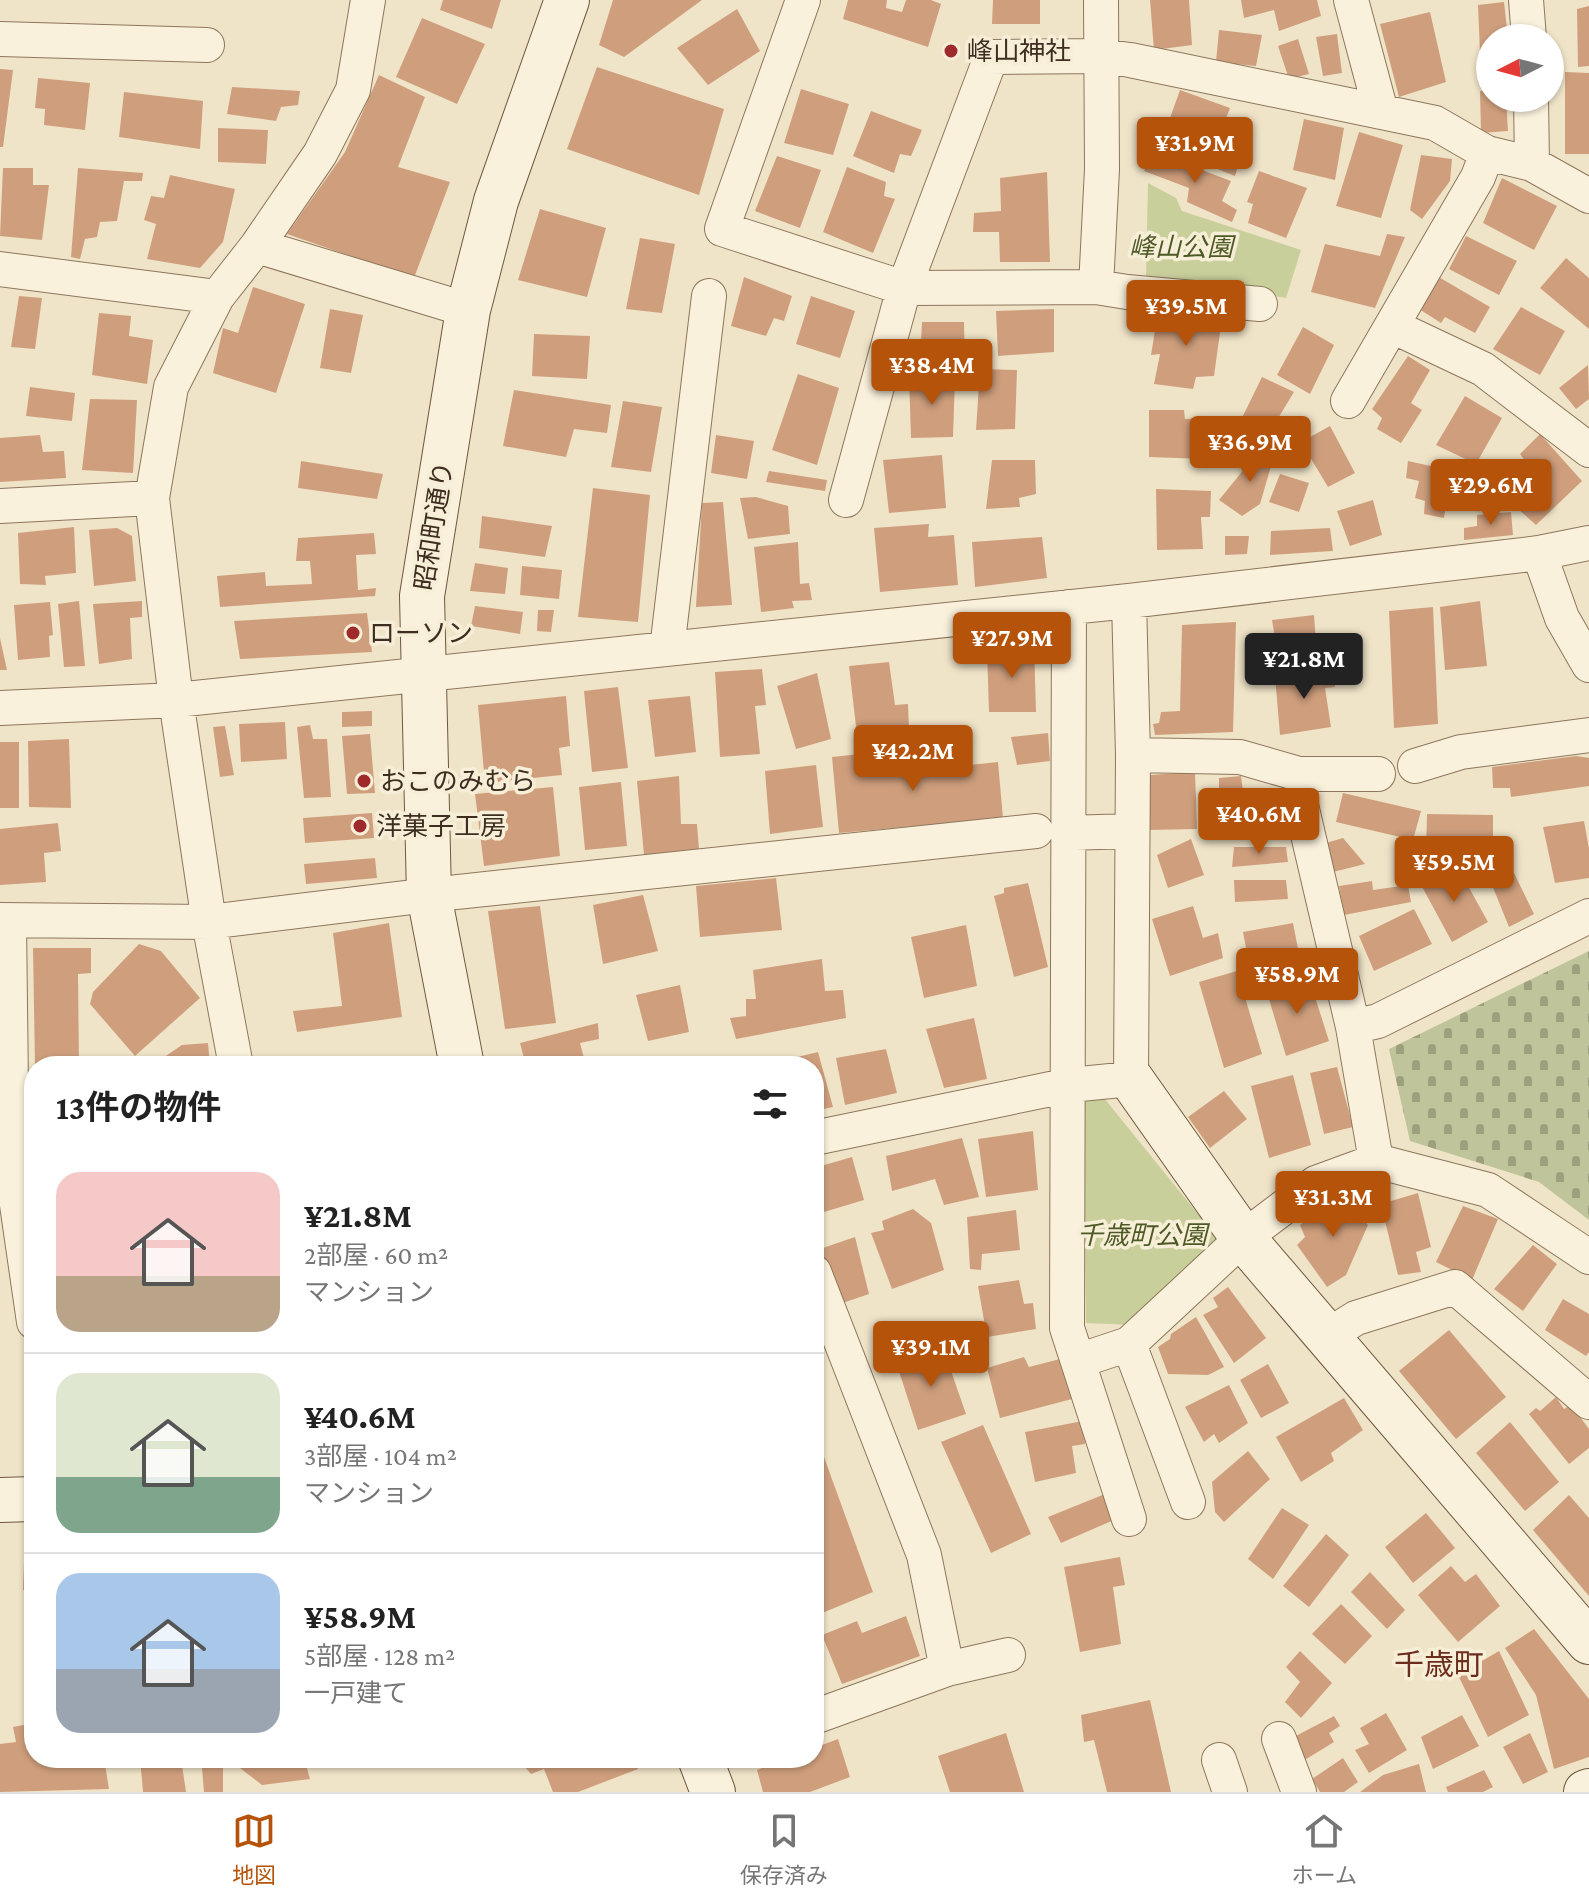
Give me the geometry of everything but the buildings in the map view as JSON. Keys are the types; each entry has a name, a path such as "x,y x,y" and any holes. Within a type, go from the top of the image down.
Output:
{"street":[{"path":"234,1056 209,922 176,700 152,498 171,387 217,297 257,246 320,154 353,90 368,0"},
{"name":"昭和町通り","path":"460,1056 429,895 422,596 468,310 496,201 567,0"},
{"path":"803,0 722,229 904,288 1096,287 1260,304"},
{"path":"1096,287 1102,169 1101,0"},
{"path":"1351,0 1381,112"},
{"path":"1526,0 1528,24"},
{"path":"0,39 207,45"},
{"path":"846,500 904,288 991,57 1100,56 1435,123 1487,153 1532,164 1589,196"},
{"path":"1531,112 1532,164"},
{"path":"1348,401 1478,177 1487,153"},
{"path":"257,246 468,310"},
{"path":"0,269 217,297"},
{"path":"667,649 709,296"},
{"path":"1392,326 1483,369 1589,450"},
{"path":"0,506 152,498"},
{"path":"0,708 176,700 1129,601 1539,553 1589,543"},
{"path":"1539,553 1562,618 1589,665"},
{"path":"1129,601 1133,755 1131,1079 1243,1238 1589,1642"},
{"path":"1069,607 1052,832 1070,1085 1067,1328 1129,1519"},
{"path":"1415,766 1461,752 1589,735"},
{"path":"1133,755 1240,757 1299,774 1378,774"},
{"path":"1302,809 1353,1027 1376,1161"},
{"path":"24,1253 12,1170 5,921 209,922 429,895 1052,832 1132,831"},
{"path":"1353,1027 1378,1021 1589,916"},
{"path":"824,1136 1070,1085 1131,1079"},
{"path":"1078,1361 1129,1344 1243,1238 1316,1183 1376,1161 1488,1190 1589,1257"},
{"path":"1327,1336 1356,1318 1455,1287 1589,1402"},
{"path":"824,1298 924,1555 947,1669"},
{"path":"1129,1344 1188,1502"},
{"path":"0,1500 24,1499"},
{"path":"824,1713 947,1669 1008,1655"},
{"path":"1279,1739 1299,1792"},
{"path":"1219,1760 1230,1792"},
{"path":"704,1768 713,1792"}],"green space":[{"name":"峰山公園","path":"1148,183 1176,198 1182,211 1301,250 1286,298 1146,276"},
{"path":"1589,951 1589,1220 1539,1182 1410,1141 1389,1049"},
{"name":"千歳町公園","path":"1104,1098 1219,1240 1133,1325 1086,1323 1084,1100"}],"place":[{"name":"峰山神社","path":"951,51"},
{"name":"ローソン","path":"353,633"},
{"name":"おこのみむら","path":"364,781"},
{"name":"洋菓子工房","path":"360,826"}],"district":[{"name":"千歳町","path":"1439,1664"}]}
